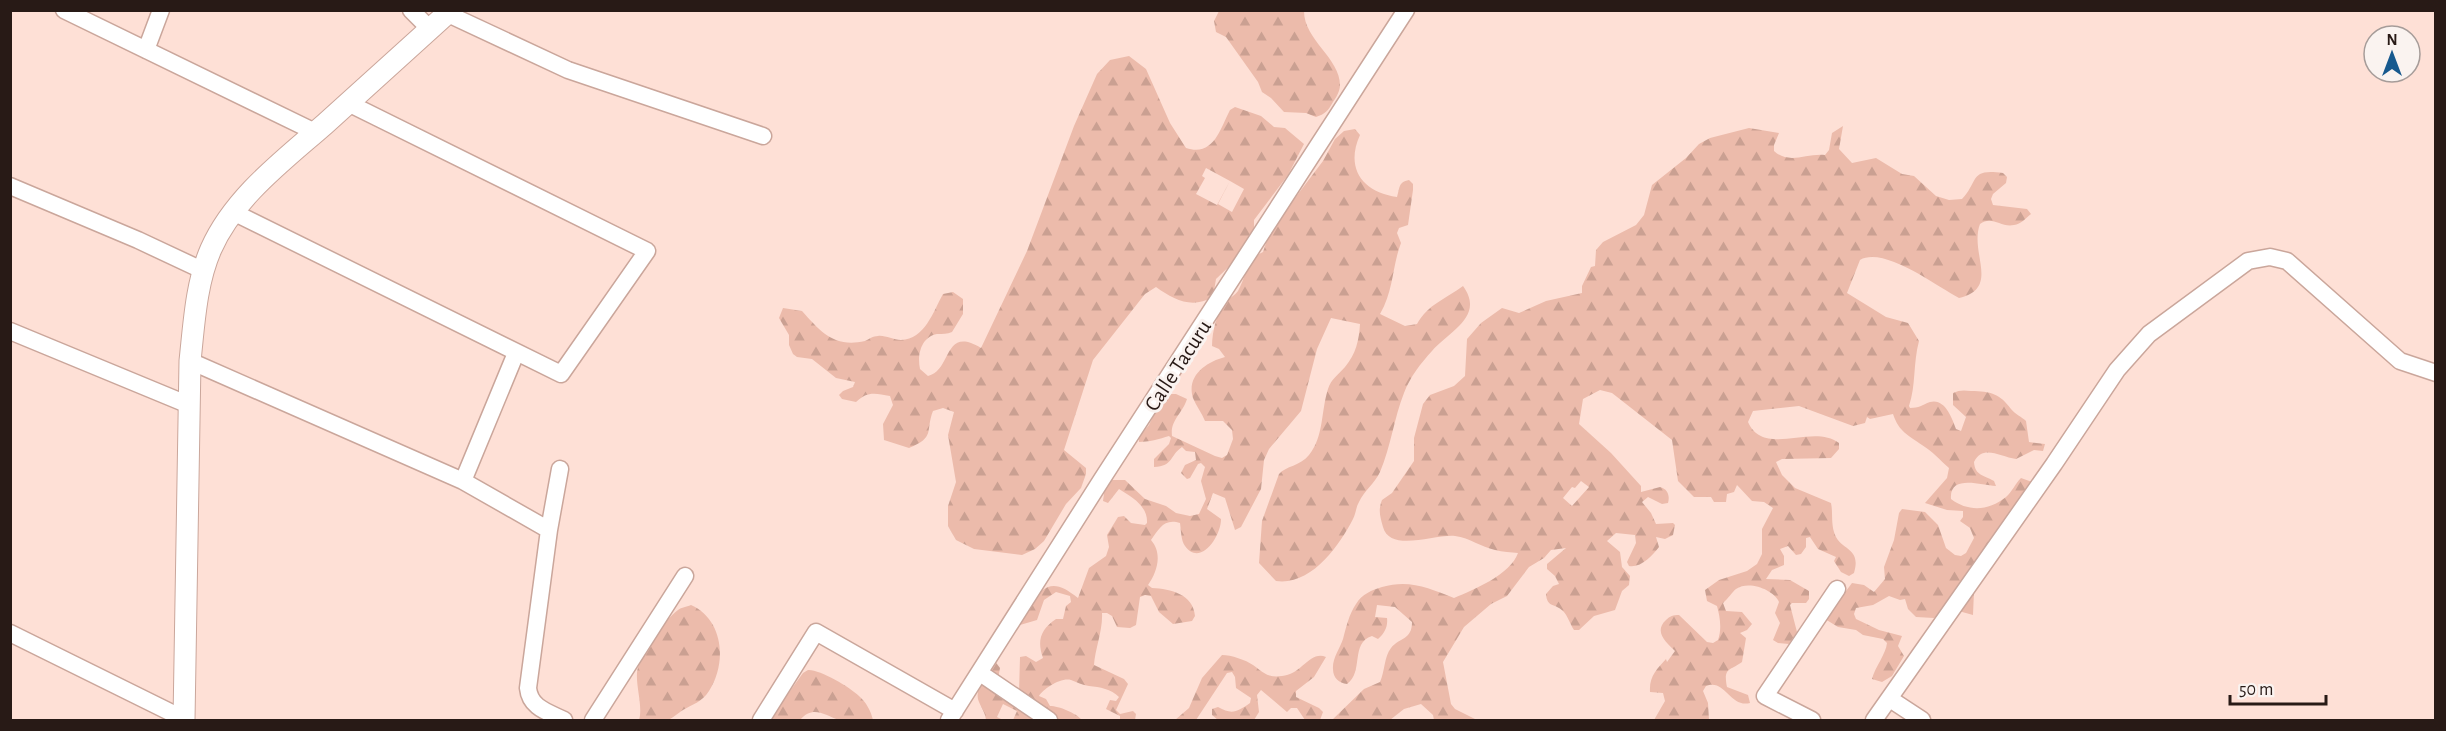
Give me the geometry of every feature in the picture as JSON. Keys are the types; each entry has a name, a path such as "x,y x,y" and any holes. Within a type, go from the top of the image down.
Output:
{"main road":[{"path":"184,720 190,361 196,306 212,248 233,212 267,175 449,12"}],"street":[{"path":"64,10 315,132"},
{"path":"146,50 161,10"},
{"path":"411,10 430,29"},
{"name":"Calle Tacuru","path":"952,716 1102,479 1406,10"},
{"path":"449,12 568,70 762,136"},
{"path":"233,212 561,374 647,251 348,103"},
{"path":"10,186 138,240 204,272"},
{"path":"1874,720 2054,464 2117,370 2149,334 2248,261 2270,257 2287,261 2400,361 2436,372"},
{"path":"10,331 189,405"},
{"path":"463,481 516,353"},
{"path":"190,361 463,481 549,530"},
{"path":"560,469 549,530 528,688 529,698 536,706 564,720"},
{"path":"593,720 685,576"},
{"path":"1812,720 1765,696 1838,589"},
{"path":"761,720 816,632 952,716"},
{"path":"10,633 184,720"},
{"path":"980,673 1049,720"},
{"path":"1890,699 1922,720"}],"green space":[{"path":"1219,11 1304,11 1310,31 1329,57 1338,75 1339,90 1328,110 1316,117 1306,113 1284,112 1262,92 1258,82 1226,37 1216,32 1214,21"},
{"path":"1129,56 1146,69 1170,123 1186,148 1196,150 1210,145 1219,133 1230,110 1235,107 1261,116 1274,127 1285,128 1304,144 1288,175 1254,220 1254,231 1238,258 1216,279 1213,297 1205,301 1190,303 1176,299 1156,287 1145,294 1093,360 1064,450 1086,468 1086,474 1081,488 1066,504 1044,541 1035,549 1022,555 974,549 956,540 948,526 948,506 956,482 948,435 954,412 943,408 933,411 926,437 909,448 884,440 883,424 893,405 890,396 872,394 856,402 842,399 839,395 853,387 855,382 836,378 812,359 797,357 793,354 789,345 789,335 779,318 783,308 802,311 822,332 845,342 865,341 874,336 901,340 916,335 922,330 943,294 953,292 963,299 963,314 952,332 937,334 927,339 921,347 920,369 928,376 936,372 954,345 960,342 969,342 981,348 1027,251 1074,126 1097,74 1110,60","holes":["1206,168 1230,181 1217,205 1196,194 1205,178 1202,176","1230,181 1244,189 1232,212 1218,204"]},
{"path":"1843,126 1839,149 1852,163 1876,158 1902,174 1914,176 1936,196 1949,200 1962,199 1980,174 2003,173 2007,177 2006,183 1993,194 1991,199 1993,205 2027,209 2031,214 2014,225 1993,221 1980,224 1978,246 1981,278 1972,293 1959,298 1910,269 1882,258 1870,257 1860,260 1847,293 1886,317 1908,323 1919,341 1910,408 1930,402 1940,403 1947,410 1956,429 1961,431 1966,417 1953,405 1953,393 1964,390 1990,393 2003,400 2026,421 2029,442 2045,444 2043,451 2034,450 2016,459 1992,453 1982,454 1974,462 1976,470 1994,481 1996,486 1967,483 1955,486 1952,491 1951,499 1964,506 1979,508 1993,505 2006,497 2021,478 2032,482 1974,591 1973,615 1955,610 1944,612 1934,618 1916,617 1908,609 1905,599 1900,600 1889,596 1873,605 1856,608 1854,614 1856,619 1879,630 1902,636 1898,646 1904,656 1892,676 1882,682 1872,679 1887,643 1883,639 1863,635 1856,630 1838,627 1825,619 1852,583 1864,585 1874,592 1885,579 1884,567 1902,509 1925,512 1938,525 1946,548 1955,555 1961,556 1966,553 1974,538 1970,528 1960,521 1963,511 1947,510 1925,503 1947,478 1949,468 1929,450 1904,433 1893,414 1870,419 1867,417 1865,423 1853,426 1799,406 1753,411 1748,422 1755,432 1765,438 1816,436 1839,443 1839,449 1831,458 1782,459 1776,462 1782,475 1795,488 1831,503 1834,532 1840,543 1853,553 1856,564 1854,573 1849,576 1841,572 1834,561 1836,557 1818,549 1810,537 1806,538 1806,547 1801,554 1796,555 1788,546 1780,549 1784,556 1784,565 1772,570 1766,579 1790,580 1809,591 1809,599 1806,603 1790,605 1797,632 1789,644 1773,640 1780,623 1775,613 1779,602 1767,590 1754,586 1741,586 1734,590 1723,603 1726,611 1742,612 1752,624 1740,633 1746,638 1742,662 1728,670 1726,676 1727,687 1748,695 1750,703 1737,701 1718,686 1706,686 1703,691 1708,703 1709,720 1654,720 1665,701 1663,693 1650,692 1652,677 1675,651 1661,633 1662,624 1670,617 1679,615 1707,642 1713,643 1718,640 1720,623 1717,606 1707,601 1705,590 1719,580 1747,571 1757,564 1762,554 1762,529 1773,508 1764,502 1752,501 1737,485 1734,492 1727,494 1726,502 1714,502 1711,497 1694,497 1678,481 1672,440 1612,393 1600,390 1583,399 1579,424 1611,453 1641,486 1641,492 1660,487 1667,491 1668,503 1662,504 1648,497 1642,502 1656,524 1673,523 1675,525 1673,535 1665,539 1656,537 1659,547 1638,565 1629,566 1627,562 1636,543 1635,535 1616,533 1607,541 1620,552 1622,567 1630,576 1629,585 1622,591 1615,610 1594,616 1579,630 1574,630 1565,613 1550,603 1547,598 1546,594 1553,586 1559,584 1555,576 1547,569 1547,564 1566,548 1551,550 1544,558 1529,567 1507,596 1491,604 1464,627 1443,662 1451,704 1455,709 1477,720 1434,720 1433,715 1421,704 1404,709 1390,720 1332,720 1364,689 1380,682 1391,648 1408,635 1411,628 1412,622 1395,607 1377,605 1375,617 1387,618 1386,629 1378,639 1372,636 1361,645 1352,679 1347,684 1339,681 1333,672 1334,661 1351,612 1361,598 1378,588 1410,584 1454,598 1500,575 1514,561 1518,553 1490,549 1455,536 1404,541 1394,539 1387,535 1381,520 1382,500 1392,493 1414,461 1414,438 1423,404 1430,395 1454,386 1465,376 1467,339 1481,323 1502,308 1519,313 1546,301 1582,293 1582,286 1591,267 1595,266 1596,250 1603,242 1636,225 1644,215 1652,185 1686,158 1699,144 1710,138 1749,128 1779,133 1774,151 1786,157 1798,158 1825,155 1829,150 1832,133","holes":["1581,481 1589,487 1572,506 1563,498 1572,487 1575,488"]},
{"path":"1355,129 1360,135 1356,147 1356,168 1366,184 1374,190 1397,197 1403,182 1409,180 1413,184 1408,225 1399,228 1397,233 1401,243 1388,296 1380,314 1405,326 1417,324 1426,311 1463,286 1469,297 1470,306 1463,322 1432,351 1409,381 1380,472 1361,498 1347,530 1332,552 1312,571 1301,577 1289,581 1276,581 1259,563 1262,521 1279,474 1305,459 1314,448 1320,432 1329,385 1349,362 1356,347 1360,324 1331,318 1317,349 1301,411 1269,449 1264,460 1261,489 1241,527 1235,530 1225,498 1213,493 1207,509 1221,519 1214,541 1209,547 1197,553 1191,552 1185,546 1180,523 1174,522 1166,523 1159,528 1151,540 1158,557 1154,574 1148,585 1152,588 1173,591 1186,598 1195,616 1192,621 1173,624 1159,612 1151,596 1145,595 1140,597 1136,625 1130,628 1117,627 1112,616 1102,613 1094,665 1124,679 1128,684 1116,710 1120,714 1133,711 1136,714 1135,720 1120,720 1120,716 1106,709 1110,700 1116,701 1119,697 1112,692 1071,680 1062,680 1044,690 1039,696 1046,699 1050,706 1067,710 1082,720 1013,720 1017,711 1003,704 997,717 1003,720 986,720 978,692 994,660 1000,668 998,679 1019,693 1020,657 1026,656 1036,662 1043,658 1040,641 1043,632 1056,619 1063,619 1066,606 1071,602 1070,596 1056,592 1044,600 1037,620 1020,625 1023,614 1036,596 1047,588 1058,586 1078,598 1089,568 1106,556 1109,547 1107,535 1118,517 1124,516 1131,523 1145,525 1147,523 1142,507 1119,489 1108,503 1103,501 1105,486 1111,480 1125,480 1145,499 1166,506 1176,513 1190,516 1199,514 1206,499 1201,481 1205,467 1201,463 1198,464 1190,478 1187,479 1181,473 1185,465 1196,460 1195,452 1186,451 1182,447 1168,463 1154,467 1154,459 1169,444 1171,438 1169,436 1139,442 1139,437 1149,425 1160,402 1170,394 1176,394 1187,399 1173,425 1172,436 1215,456 1222,458 1227,455 1233,439 1232,430 1223,421 1205,421 1194,401 1192,390 1192,383 1199,371 1211,362 1225,357 1219,349 1212,346 1218,316 1223,305 1238,291 1253,259 1263,252 1270,231 1323,161 1335,139 1344,131"},
{"path":"691,605 702,612 716,631 720,655 715,680 703,698 671,718 664,721 639,720 638,666 653,639 672,615"},
{"path":"1222,655 1250,663 1273,676 1289,675 1315,657 1326,657 1314,677 1296,691 1296,697 1323,712 1320,720 1305,720 1297,708 1291,708 1287,712 1261,690 1257,695 1259,712 1254,720 1218,720 1212,715 1212,709 1218,707 1234,711 1250,703 1251,698 1236,688 1232,672 1227,673 1196,720 1175,720 1189,708 1202,678"},
{"path":"808,670 827,675 855,692 870,710 873,720 843,721 814,712 805,715 800,720 769,720 803,673"}]}
